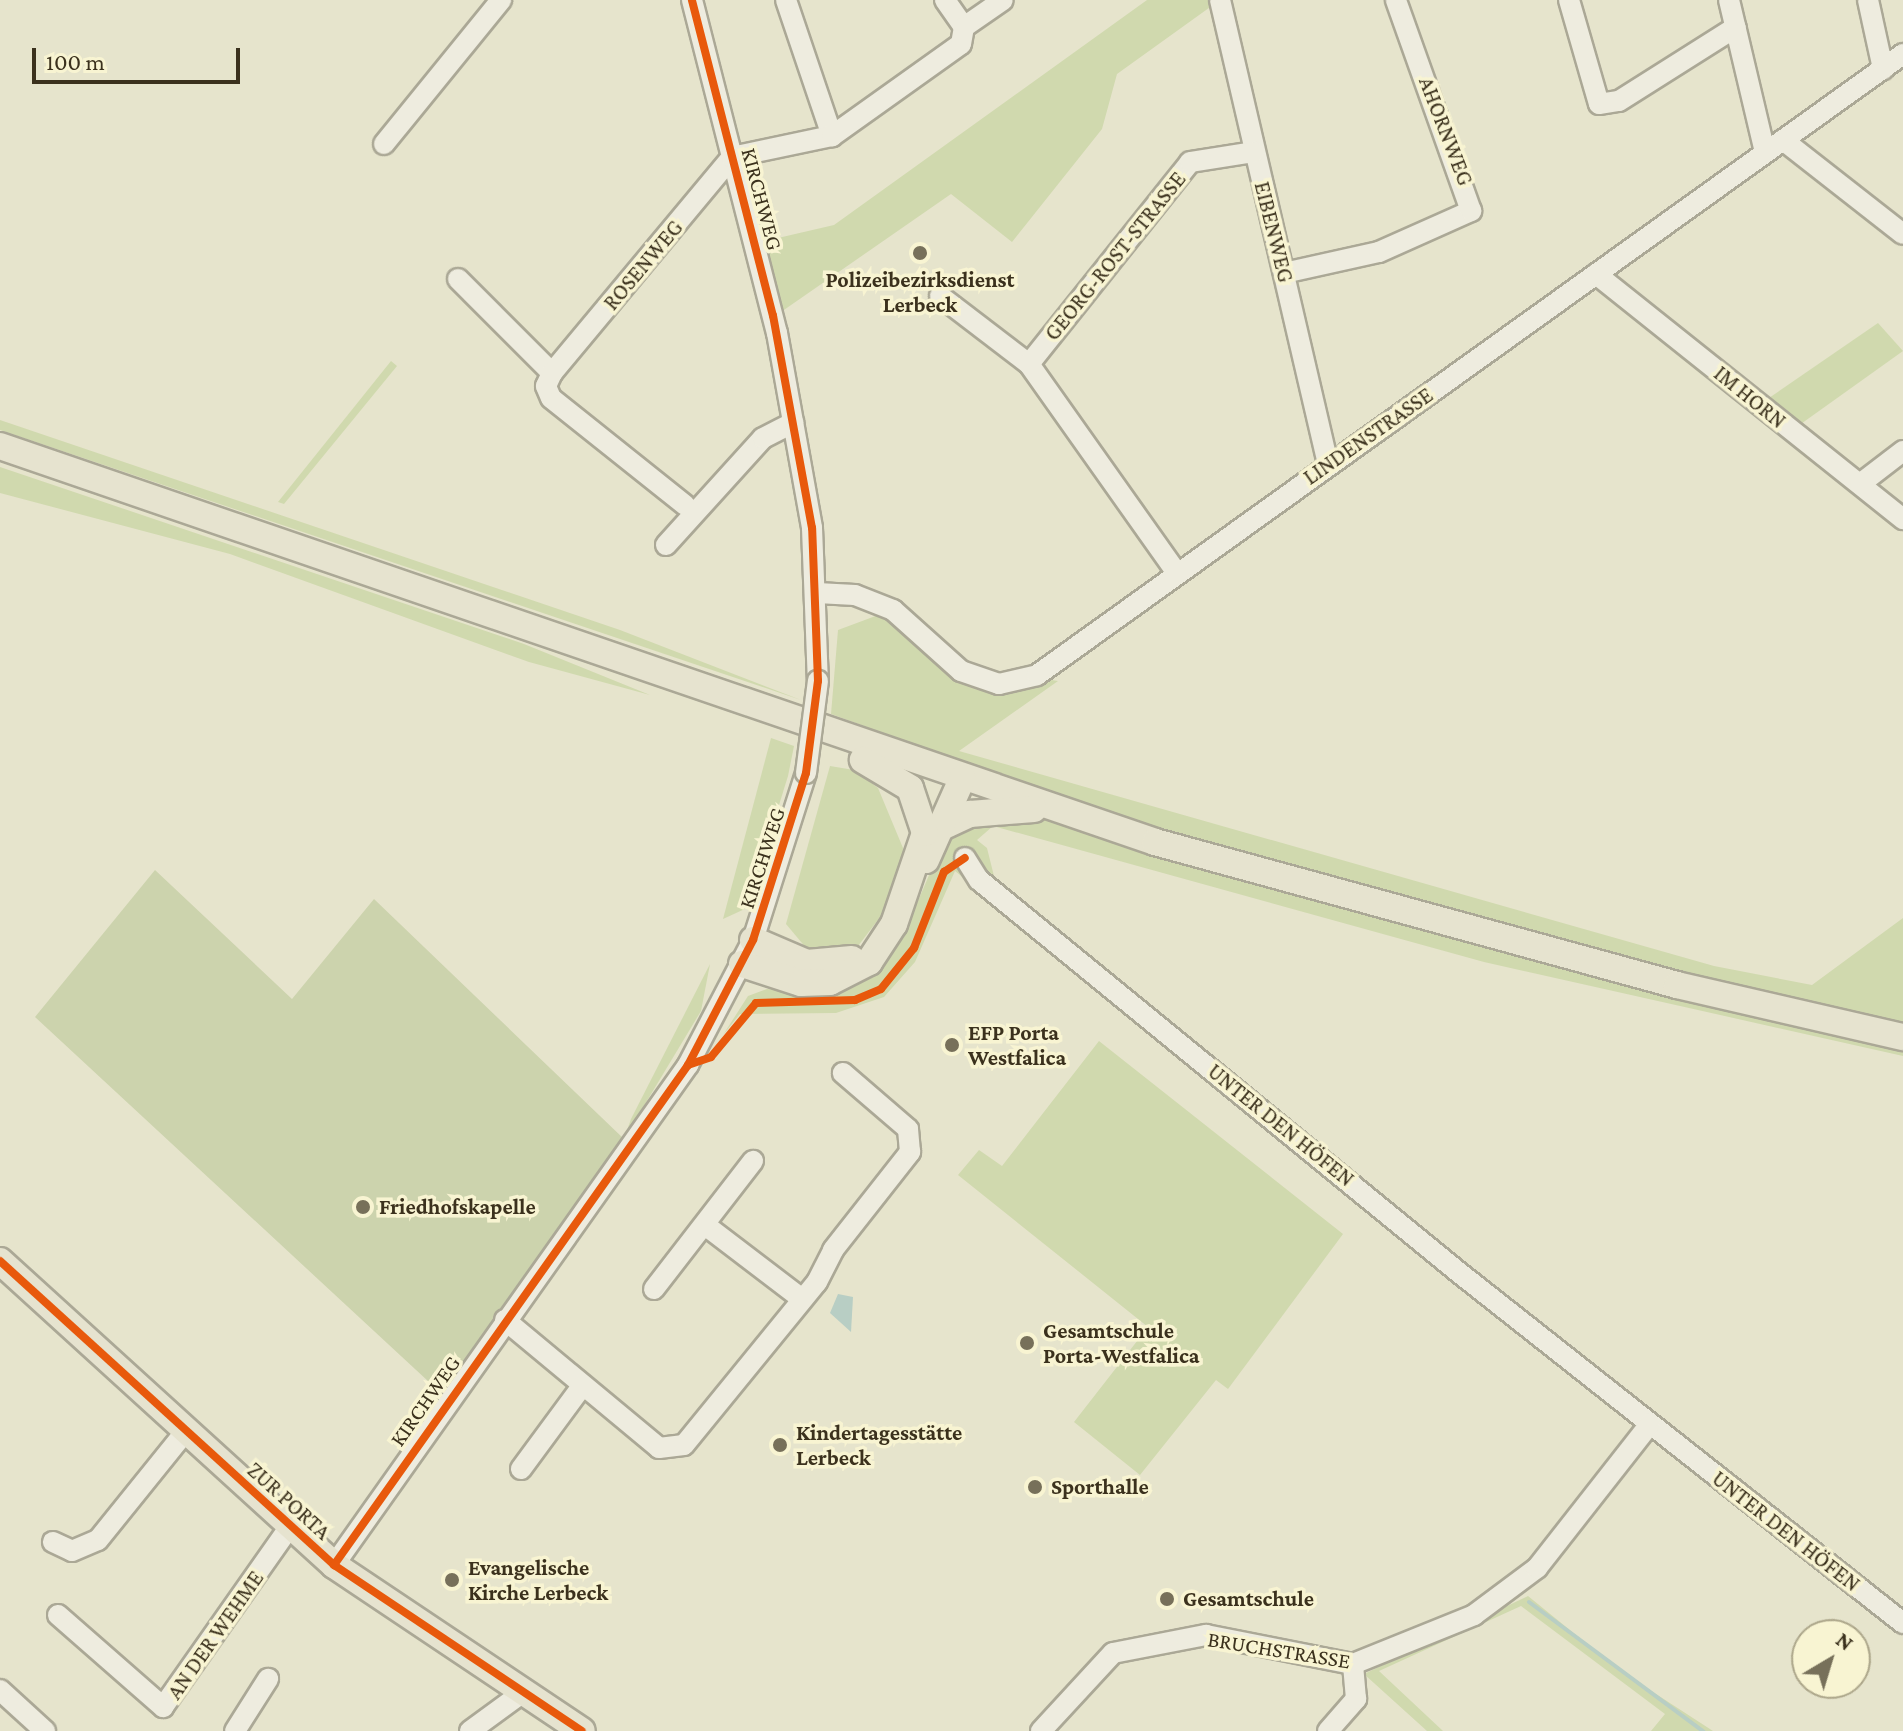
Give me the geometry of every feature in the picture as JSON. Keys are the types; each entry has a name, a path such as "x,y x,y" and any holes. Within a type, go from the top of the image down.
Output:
{"main road":[{"path":"0,446 1045,808 1530,947 1903,1037"},
{"path":"804,725 910,788 935,829"},
{"path":"748,952 830,966 880,945 909,891 935,829 952,776"},
{"path":"935,829 970,814 1045,808"},
{"name":"ZUR PORTA","path":"0,1261 334,1565 582,1731"}],"street":[{"path":"384,144 501,0"},
{"name":"KIRCHWEG","path":"334,1565 688,1065 748,952 806,773 818,681 817,593 793,423 732,157 692,0"},
{"path":"786,0 832,136"},
{"path":"732,157 832,136 961,44 964,27 945,0"},
{"path":"964,27 1003,0"},
{"name":"EIBENWEG","path":"1220,0 1328,464"},
{"name":"AHORNWEG","path":"1284,273 1379,252 1471,211 1396,0"},
{"path":"1569,0 1599,104 1619,101 1736,27"},
{"path":"1729,0 1765,152"},
{"path":"1868,0 1883,69"},
{"name":"LINDENSTRASSE","path":"817,593 855,595 893,610 961,671 999,684 1037,675 1903,54"},
{"path":"1783,140 1903,234"},
{"name":"GEORG-ROST-STRASSE","path":"1029,364 1190,162 1254,152"},
{"name":"ROSENWEG","path":"552,373 732,157"},
{"name":"IM HORN","path":"1596,274 1903,519"},
{"path":"458,279 552,373 546,386 551,398 685,505"},
{"name":"GEORG-ROST-STRASSE","path":"940,296 1029,364 1177,573"},
{"path":"666,545 754,447 793,423"},
{"path":"1860,484 1903,451"},
{"name":"UNTER DEN HÖFEN","path":"965,858 979,880 1650,1424 1903,1623"},
{"path":"505,1320 669,1451 684,1445 802,1299 910,1152 908,1129 843,1073"},
{"path":"654,1289 753,1161"},
{"path":"705,1225 802,1299"},
{"path":"521,1469 583,1385"},
{"name":"BRUCHSTRASSE","path":"1041,1731 1095,1666 1145,1645 1226,1636 1353,1664 1405,1649 1508,1594 1537,1568 1650,1424"},
{"path":"53,1542 72,1551 98,1540 185,1432"},
{"name":"AN DER WEHME","path":"58,1615 163,1707 290,1526"},
{"path":"1328,1731 1356,1699 1353,1664"},
{"path":"235,1731 268,1679"},
{"path":"0,1690 45,1731"},
{"path":"470,1731 522,1693"}],"green space":[{"path":"1147,0 1220,0 1117,74 1102,129 1012,242 951,194 781,312 765,241 834,225"},
{"path":"1878,323 1903,351 1798,426 1766,400"},
{"path":"391,361 397,366 284,504 278,502"},
{"path":"0,420 620,630 801,700 0,430"},
{"path":"0,467 524,644 650,695 529,662 230,554 0,493"},
{"path":"897,608 963,667 1058,681 959,751 1714,966 1812,985 1903,918 1903,1056 1484,962 993,826 977,840 987,848 996,884 1407,1215 1397,1226 955,871 915,962 884,997 836,1013 740,1014 723,1035 748,996 767,989 825,994 872,976 915,908 941,847 1018,782 831,714 838,630"},
{"path":"771,738 794,746 788,776 747,908 723,919"},
{"path":"830,766 854,770 878,788 903,848 902,870 887,908 855,950 812,955 786,924"},
{"path":"155,870 292,999 374,899 624,1139 442,1394 35,1017"},
{"path":"710,964 701,1011 624,1139 631,1119"},
{"path":"1099,1041 1343,1234 1228,1389 1216,1380 1140,1475 1074,1422 1148,1327 958,1175 979,1150 1002,1166"},
{"path":"1528,1596 1619,1670 1713,1731 1651,1731 1665,1714 1521,1606 1379,1671 1443,1731 1427,1731 1364,1674"}],"shaded area":[{"path":"838,1294 853,1297 851,1332 830,1313"}],"waterway":[{"path":"1529,1602 1703,1731"}],"cycle path":[{"path":"334,1565 688,1065 753,940 806,773 818,681 812,528 773,316 692,0"},
{"path":"688,1065 711,1057 756,1003 855,1000 881,989 914,948 944,872 965,858"},
{"path":"0,1261 334,1565 582,1731"}],"place":[{"name":"Polizeibezirksdienst Lerbeck","path":"920,253"},
{"name":"EFP Porta Westfalica","path":"952,1045"},
{"name":"Friedhofskapelle","path":"363,1207"},
{"name":"Gesamtschule Porta-Westfalica","path":"1027,1343"},
{"name":"Kindertagesstätte Lerbeck","path":"780,1445"},
{"name":"Sporthalle","path":"1035,1487"},
{"name":"Evangelische Kirche Lerbeck","path":"452,1580"},
{"name":"Gesamtschule","path":"1167,1599"}]}
